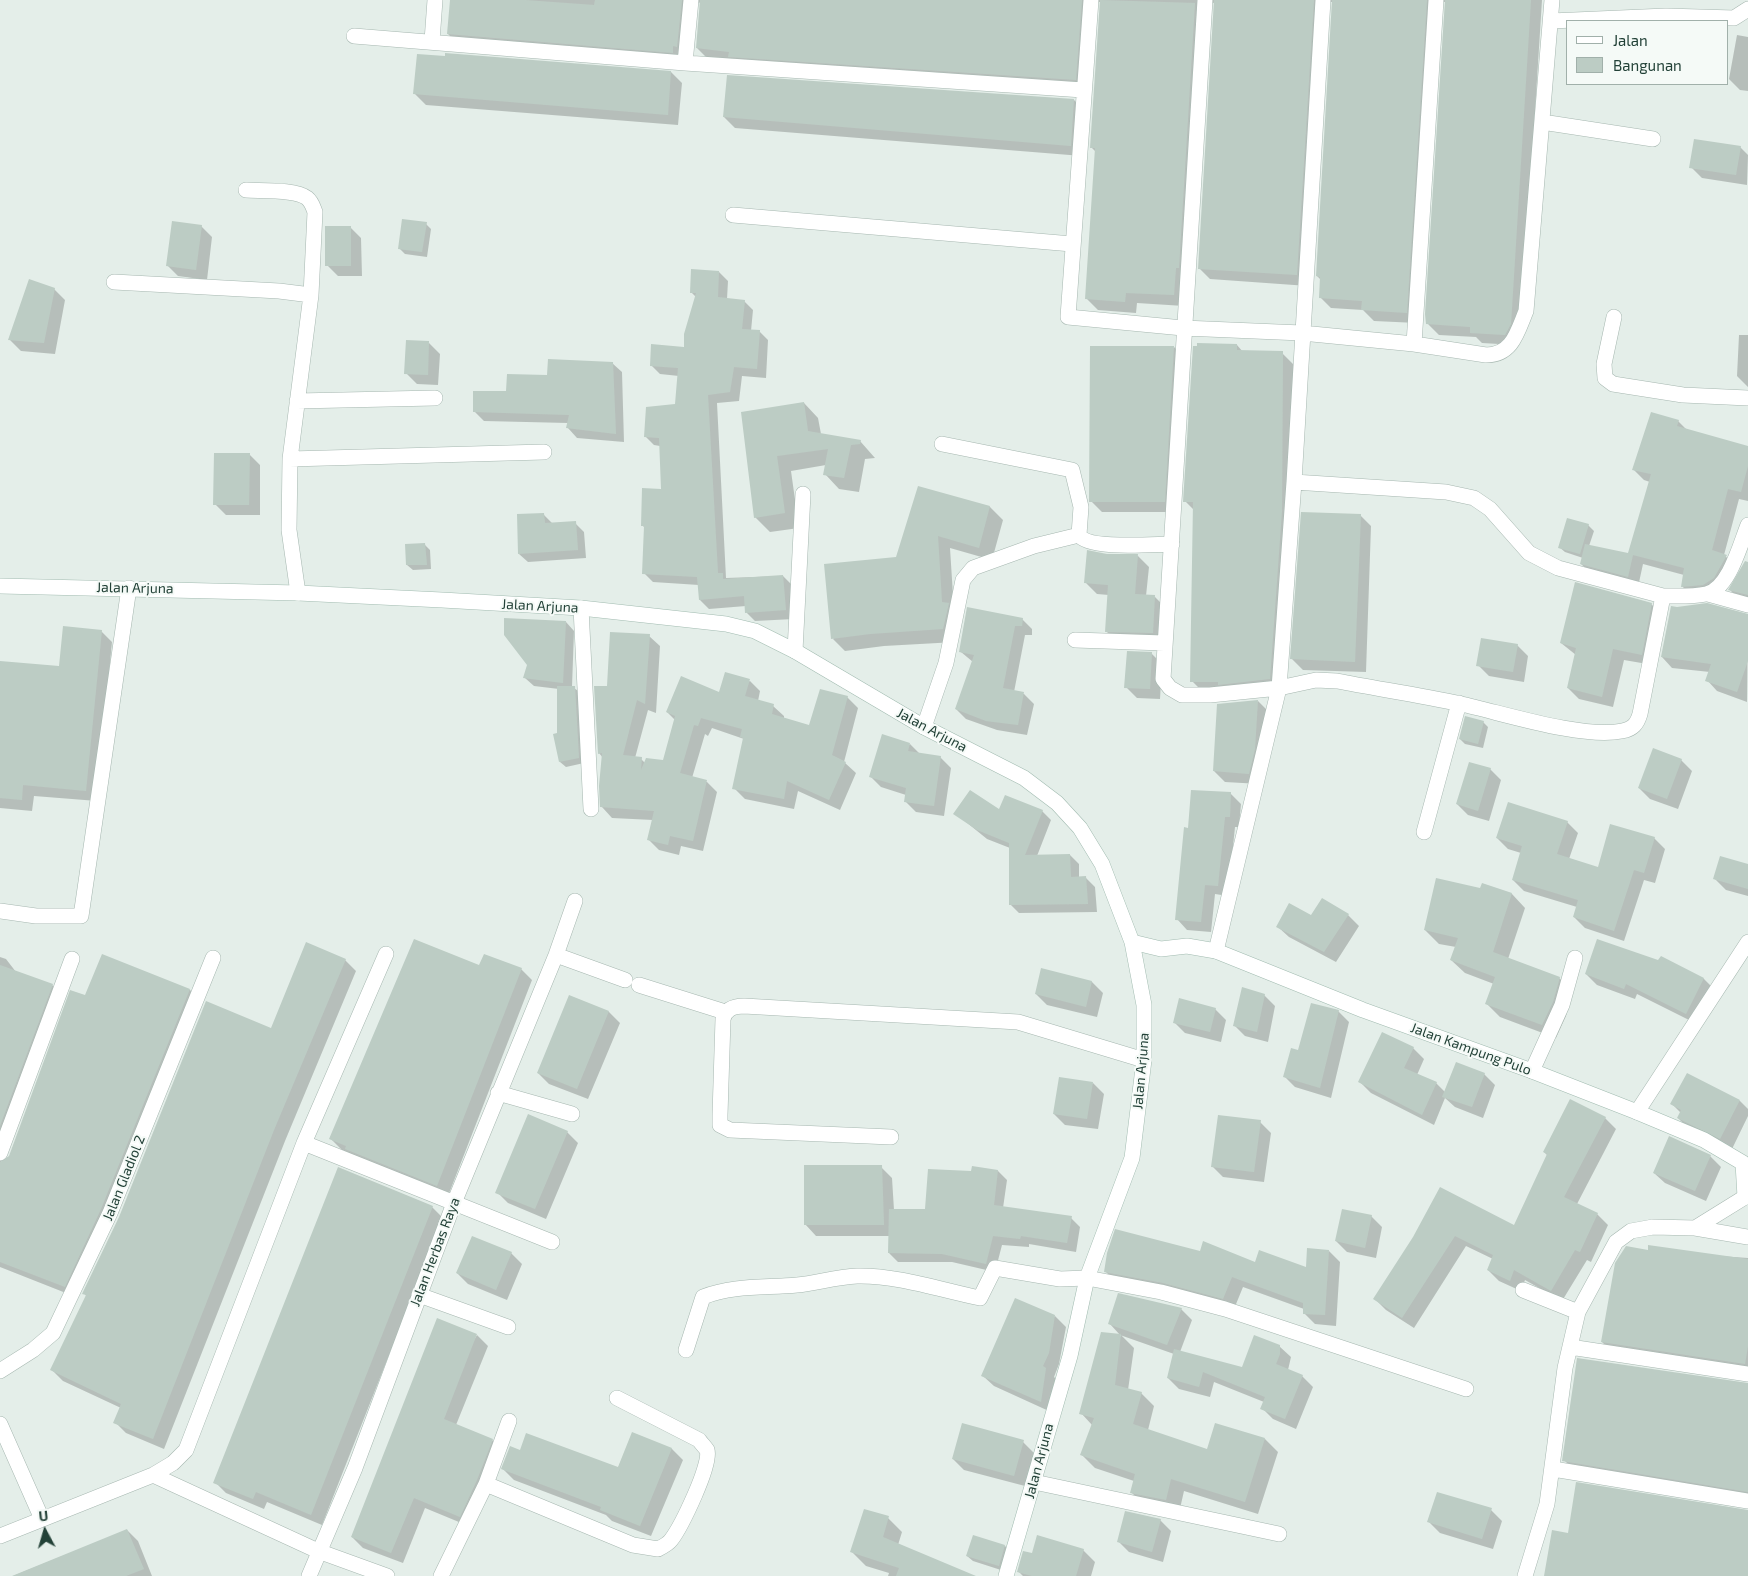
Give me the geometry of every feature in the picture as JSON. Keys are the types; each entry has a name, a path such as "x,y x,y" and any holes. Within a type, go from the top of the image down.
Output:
{"street":[{"path":"432,41 435,0"},
{"path":"685,63 691,0"},
{"path":"1091,0 1082,90 1068,316 1183,328 1302,333 1414,344 1486,355 1496,355 1508,350 1526,311 1552,0"},
{"path":"1204,0 1163,679 1170,688 1182,695 1210,695 1279,688 1316,680 1337,681 1458,703 1585,731 1614,732 1630,729 1638,723 1663,596"},
{"path":"1216,950 1279,688 1294,482 1323,0"},
{"path":"1414,344 1436,0"},
{"path":"1589,20 1666,16 1734,18 1748,9"},
{"path":"1551,22 1566,21"},
{"path":"354,36 685,63 1082,90"},
{"path":"1542,122 1653,139"},
{"path":"246,190 297,194 307,198 315,212 311,295 290,459 289,530 298,593"},
{"path":"733,215 1072,244"},
{"path":"114,282 279,290 311,295"},
{"path":"1614,316 1604,364 1605,378 1613,384 1683,396 1748,398"},
{"path":"297,401 435,398"},
{"path":"942,444 1072,470 1081,507 1079,535"},
{"path":"290,459 544,452"},
{"path":"1294,482 1446,492 1474,498 1490,510 1529,553 1558,568 1663,596 1708,594 1748,604"},
{"path":"795,651 803,494"},
{"path":"1708,594 1720,586 1729,573 1748,525"},
{"path":"1079,535 1086,541 1098,543 1172,544"},
{"path":"924,727 946,663 963,580 968,572 973,568 1034,546 1079,535"},
{"name":"Jalan Arjuna","path":"0,586 298,593 581,608 726,624 755,632 795,651 924,727 1024,778 1057,803 1080,828 1102,864 1132,942 1144,1005 1144,1060 1132,1158 1087,1278 1070,1356 1051,1415 1034,1482 1006,1576"},
{"path":"0,911 36,916 80,916 123,616 129,588"},
{"path":"581,608 591,809"},
{"path":"1075,640 1164,642"},
{"path":"1424,832 1458,703"},
{"name":"Jalan Herbas Raya","path":"309,1576 318,1551 355,1468 454,1203 556,955 575,901"},
{"name":"Jalan Kampung Pulo","path":"1132,942 1160,948 1187,946 1216,950 1363,1010 1532,1070 1637,1112 1704,1140 1745,1160 1747,1197"},
{"path":"1637,1112 1748,942"},
{"name":"Jalan Kampung Pulo","path":"1137,961 1160,948"},
{"path":"0,1536 153,1475 173,1463 186,1450 304,1144 386,954"},
{"path":"556,955 725,1012"},
{"name":"Jalan Gladiol 2","path":"0,1371 33,1350 53,1333 110,1214 214,958"},
{"path":"1532,1070 1562,1005 1575,958"},
{"path":"0,1153 72,959"},
{"path":"891,1137 730,1130 720,1125 723,1019 725,1012 736,1006 744,1006 1018,1022 1144,1060"},
{"path":"498,1094 572,1114"},
{"path":"304,1144 552,1242"},
{"path":"1695,1228 1747,1197"},
{"path":"1525,1576 1547,1504 1570,1347 1578,1312 1616,1242 1631,1231 1653,1227 1695,1228 1748,1237"},
{"path":"686,1350 703,1298 716,1292 771,1285 797,1285 858,1276 898,1281 980,1298 995,1268 1060,1279 1087,1278 1160,1292 1225,1309 1466,1389"},
{"path":"1523,1290 1578,1312"},
{"path":"419,1295 508,1328"},
{"path":"1570,1347 1748,1374"},
{"path":"486,1484 633,1545 658,1549 670,1542 681,1523 707,1464 707,1450 699,1440 616,1398"},
{"path":"441,1576 486,1484 509,1421"},
{"path":"0,1424 42,1519"},
{"path":"1552,1469 1748,1501"},
{"path":"153,1475 318,1551 387,1576"},
{"path":"1034,1482 1279,1534"}],"building":[{"path":"450,0 525,0 594,5 595,0 682,0 677,47 673,46 673,53 447,34"},
{"path":"700,0 1082,0 1076,80 728,57 729,52 696,48"},
{"path":"1100,0 1195,3 1179,268 1176,268 1174,295 1126,293 1125,302 1085,299 1095,148 1090,148"},
{"path":"1214,0 1314,0 1297,275 1198,269"},
{"path":"1332,0 1427,0 1407,313 1361,310 1362,301 1319,298 1320,277 1316,276"},
{"path":"1445,0 1531,0 1511,324 1505,335 1470,333 1470,327 1426,324 1425,314"},
{"path":"445,53 671,71 668,115 413,94 417,54 445,56"},
{"path":"727,75 1074,99 1071,146 723,117"},
{"path":"1694,139 1741,146 1736,175 1689,168"},
{"path":"402,219 427,222 422,252 398,249"},
{"path":"172,221 202,225 196,270 166,266"},
{"path":"325,226 351,226 351,266 325,266"},
{"path":"691,269 719,271 718,297 745,300 742,329 760,330 757,369 734,367 730,392 708,395 718,573 723,573 723,579 783,575 786,610 745,613 744,596 699,600 697,577 642,574 644,526 641,526 642,488 661,489 659,438 644,437 646,407 675,404 678,368 650,366 651,344 684,347 684,334 696,293 690,293"},
{"path":"29,279 55,288 44,343 8,340"},
{"path":"406,340 429,341 428,375 404,374"},
{"path":"1197,343 1237,344 1237,350 1283,351 1282,511 1270,679 1218,685 1218,682 1190,682 1193,502 1183,502 1193,346 1197,346"},
{"path":"1090,346 1174,346 1165,502 1089,502"},
{"path":"548,359 613,362 616,434 566,428 569,415 473,412 473,391 506,391 507,374 547,375"},
{"path":"804,402 808,431 861,440 860,444 851,445 844,478 823,475 828,449 777,456 785,513 754,518 741,412"},
{"path":"1651,412 1679,420 1677,426 1748,446 1748,466 1741,492 1728,489 1712,550 1727,555 1714,578 1703,585 1681,587 1684,568 1633,555 1628,577 1580,564 1585,544 1628,553 1651,474 1632,470"},
{"path":"214,453 250,453 249,505 213,505"},
{"path":"918,486 990,506 979,548 938,536 942,602 949,603 943,629 870,634 831,639 824,564 896,557"},
{"path":"1301,512 1361,514 1355,662 1290,659"},
{"path":"544,513 545,523 576,521 578,550 518,554 517,514"},
{"path":"1567,518 1589,524 1580,554 1558,548"},
{"path":"425,543 427,565 406,565 405,544"},
{"path":"1087,550 1107,554 1138,554 1135,594 1155,595 1153,633 1105,632 1108,585 1084,583"},
{"path":"1745,561 1748,562 1748,595 1728,590"},
{"path":"1575,582 1652,603 1642,655 1613,649 1602,697 1567,688 1576,648 1560,643"},
{"path":"1707,603 1748,614 1748,661 1737,692 1705,681 1711,664 1661,657 1671,606"},
{"path":"967,607 1023,618 1022,626 1015,626 1003,688 1024,692 1018,725 986,721 955,709 974,655 959,652"},
{"path":"504,618 566,621 563,683 523,678 527,665 504,635"},
{"path":"63,626 102,630 86,791 23,785 22,800 0,798 0,661 59,666"},
{"path":"610,632 650,634 645,704 637,700 623,755 642,757 641,770 646,758 663,760 675,716 666,712 681,676 719,692 725,672 750,679 745,696 774,704 772,714 809,725 820,689 848,696 832,755 846,762 829,800 787,781 784,799 732,789 743,738 740,737 742,729 701,718 698,726 694,725 680,773 707,780 693,841 670,836 668,845 647,840 654,811 600,807 599,786 602,753 598,754 594,686 607,686"},
{"path":"1481,638 1518,644 1513,672 1476,666"},
{"path":"1127,651 1152,652 1150,689 1124,688"},
{"path":"557,686 575,686 579,758 559,762 553,734 557,733"},
{"path":"1258,700 1255,749 1249,774 1213,771 1217,704"},
{"path":"1465,716 1484,721 1478,744 1459,739"},
{"path":"882,734 910,743 908,751 941,756 934,806 904,802 906,788 869,777"},
{"path":"1653,748 1682,759 1667,799 1638,788"},
{"path":"1469,762 1491,768 1478,811 1456,804"},
{"path":"970,790 999,809 1005,795 1043,810 1025,855 1070,854 1071,877 1086,876 1088,904 1009,905 1009,843 977,830 953,814"},
{"path":"1191,790 1231,792 1230,817 1225,817 1218,886 1205,885 1201,922 1175,920 1184,827 1188,828"},
{"path":"1508,802 1568,821 1557,854 1598,867 1610,824 1655,837 1644,873 1634,870 1614,931 1573,917 1578,900 1512,880 1522,846 1496,838"},
{"path":"1720,856 1748,864 1748,889 1713,879"},
{"path":"1436,878 1480,888 1482,883 1512,893 1493,952 1560,977 1553,1002 1542,1025 1485,1004 1495,977 1450,960 1458,938 1424,930"},
{"path":"1322,898 1349,914 1324,952 1276,927 1289,903 1311,915"},
{"path":"414,939 479,965 484,954 522,968 437,1186 345,1149 346,1146 329,1139"},
{"path":"1597,939 1658,960 1661,956 1704,978 1686,1014 1626,984 1624,989 1585,974"},
{"path":"306,942 346,959 274,1130 153,1439 113,1423 121,1404 50,1370 86,1295 82,1294 119,1217 206,1001 271,1028"},
{"path":"102,954 190,989 101,1209 65,1287 0,1262 0,1162 9,1156 70,990 85,995"},
{"path":"0,965 53,984 0,1126"},
{"path":"1041,968 1092,981 1086,1007 1035,994"},
{"path":"1242,987 1265,994 1257,1032 1233,1026"},
{"path":"569,995 609,1011 577,1089 537,1073"},
{"path":"1179,998 1216,1008 1210,1032 1173,1023"},
{"path":"1311,1003 1339,1010 1320,1088 1283,1077 1291,1048 1298,1050"},
{"path":"1382,1032 1414,1047 1404,1068 1437,1082 1422,1115 1358,1082"},
{"path":"1456,1062 1485,1073 1472,1107 1442,1097"},
{"path":"1687,1073 1740,1100 1720,1139 1677,1118 1681,1110 1670,1104"},
{"path":"1059,1077 1093,1082 1087,1119 1053,1114"},
{"path":"1570,1099 1606,1117 1564,1197 1598,1213 1580,1252 1575,1250 1551,1291 1514,1270 1510,1281 1487,1270 1493,1255 1455,1236 1402,1318 1373,1299 1413,1237 1440,1187 1514,1225 1547,1154 1543,1152"},
{"path":"528,1114 568,1131 535,1209 495,1193"},
{"path":"1218,1115 1261,1120 1254,1172 1211,1167"},
{"path":"1669,1136 1711,1155 1695,1191 1653,1173"},
{"path":"804,1165 882,1165 884,1225 804,1225"},
{"path":"972,1166 998,1170 994,1205 1072,1216 1067,1243 1021,1236 1020,1239 993,1236 986,1264 942,1254 888,1253 889,1209 925,1209 928,1169 971,1171"},
{"path":"338,1167 433,1206 311,1515 256,1492 253,1499 213,1483"},
{"path":"1342,1209 1372,1215 1365,1248 1335,1241"},
{"path":"1115,1229 1200,1251 1203,1241 1255,1262 1259,1250 1306,1267 1307,1248 1329,1250 1325,1315 1303,1314 1303,1303 1232,1277 1223,1299 1163,1283 1104,1272 1107,1253"},
{"path":"472,1236 512,1252 496,1290 456,1273"},
{"path":"1648,1245 1748,1259 1748,1346 1745,1364 1601,1342 1615,1263 1626,1246 1648,1250"},
{"path":"1118,1293 1182,1308 1167,1345 1108,1324"},
{"path":"1015,1298 1055,1315 1049,1353 1043,1366 1046,1368 1041,1402 981,1376"},
{"path":"437,1318 477,1334 444,1419 493,1439 460,1517 414,1498 391,1553 351,1537"},
{"path":"1101,1332 1121,1334 1115,1385 1142,1392 1133,1424 1207,1449 1215,1423 1265,1438 1245,1502 1171,1479 1166,1500 1130,1493 1135,1474 1080,1455 1094,1418 1079,1414"},
{"path":"1254,1335 1280,1345 1280,1354 1276,1364 1303,1375 1285,1419 1260,1409 1265,1397 1203,1372 1199,1387 1167,1378 1174,1349 1242,1367"},
{"path":"1577,1358 1748,1383 1748,1492 1562,1461"},
{"path":"962,1423 1024,1440 1014,1476 952,1459"},
{"path":"632,1432 672,1448 640,1526 600,1510 601,1507 501,1469 510,1446 520,1450 526,1433 618,1467"},
{"path":"1576,1482 1748,1510 1748,1576 1544,1576 1552,1530 1568,1533"},
{"path":"1437,1492 1492,1508 1482,1539 1427,1522"},
{"path":"864,1509 889,1516 883,1537 976,1576 896,1576 899,1568 850,1552"},
{"path":"1125,1511 1161,1519 1152,1552 1117,1542"},
{"path":"127,1529 144,1569 126,1576 12,1576"},
{"path":"973,1535 1005,1545 999,1566 966,1556"},
{"path":"1037,1535 1084,1549 1076,1576 1032,1576 1017,1572 1023,1551 1032,1553"}]}
